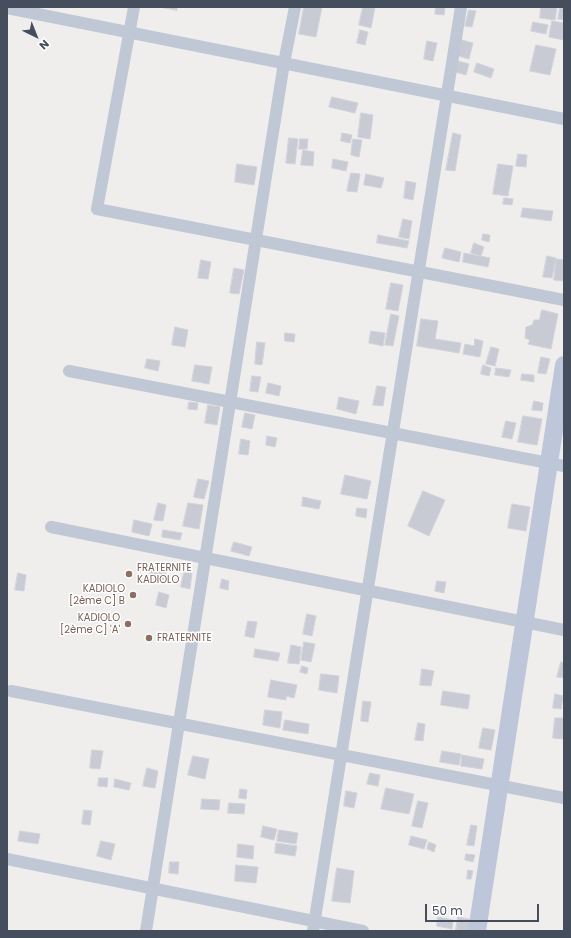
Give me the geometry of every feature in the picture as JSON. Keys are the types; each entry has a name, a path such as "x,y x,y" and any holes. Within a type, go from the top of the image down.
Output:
{"main road":[{"path":"477,931 524,622 556,464 564,365"}],"street":[{"path":"134,7 97,209 564,300"},
{"path":"146,931 284,63 295,7"},
{"path":"314,926 461,7"},
{"path":"7,8 564,119"},
{"path":"69,371 556,464"},
{"path":"51,527 564,630"},
{"path":"11,691 564,798"},
{"path":"7,859 152,888 314,926 363,931"}],"building":[{"path":"160,7 177,7 177,10"},
{"path":"304,7 322,7 316,37 299,34"},
{"path":"363,7 375,7 371,28 359,25"},
{"path":"436,7 445,7 444,15 435,14"},
{"path":"541,7 557,7 555,20 540,18"},
{"path":"560,8 564,9 564,20 558,19"},
{"path":"469,10 476,11 472,27 465,26"},
{"path":"552,21 564,23 564,40 549,37"},
{"path":"533,22 548,25 546,34 531,31"},
{"path":"360,30 368,32 365,45 357,43"},
{"path":"462,40 473,43 469,59 458,56"},
{"path":"427,41 437,43 433,61 424,59"},
{"path":"536,45 556,49 550,75 530,71"},
{"path":"458,61 469,64 466,75 455,72"},
{"path":"477,63 494,69 491,78 474,72"},
{"path":"332,97 358,103 355,113 329,107"},
{"path":"361,113 373,115 370,139 358,137"},
{"path":"342,133 352,135 350,143 341,141"},
{"path":"453,133 461,135 455,171 446,170"},
{"path":"289,138 298,139 295,164 286,163"},
{"path":"300,139 308,139 307,149 299,149"},
{"path":"353,139 362,140 359,157 351,155"},
{"path":"303,150 314,152 313,166 301,165"},
{"path":"518,154 527,155 526,167 516,166"},
{"path":"333,159 348,162 346,171 332,168"},
{"path":"237,164 257,167 254,185 235,182"},
{"path":"498,164 513,166 508,196 493,194"},
{"path":"351,173 360,174 357,192 347,191"},
{"path":"366,174 384,178 381,188 364,185"},
{"path":"406,181 416,183 413,200 404,198"},
{"path":"504,198 513,199 512,205 503,204"},
{"path":"523,208 553,211 551,221 521,217"},
{"path":"403,219 412,221 409,239 399,237"},
{"path":"483,234 490,235 489,242 482,240"},
{"path":"378,235 409,241 407,248 377,243"},
{"path":"474,243 484,247 481,256 471,253"},
{"path":"445,248 461,252 459,262 442,258"},
{"path":"464,253 490,258 488,267 463,262"},
{"path":"547,256 556,258 552,278 543,277"},
{"path":"556,259 564,260 564,281 554,280"},
{"path":"201,260 211,262 208,279 198,278"},
{"path":"234,268 244,270 239,294 230,293"},
{"path":"391,283 403,285 398,311 386,309"},
{"path":"542,310 558,314 551,349 528,344 530,340 525,338 526,327 532,325 534,320 539,320"},
{"path":"391,314 399,316 393,346 385,345"},
{"path":"421,319 438,321 435,339 461,343 459,353 417,346"},
{"path":"175,327 188,330 185,347 172,345"},
{"path":"371,331 385,333 383,346 369,343"},
{"path":"285,333 295,334 294,342 285,341"},
{"path":"475,339 483,341 480,357 463,354 465,344 474,346"},
{"path":"257,342 265,343 262,365 255,364"},
{"path":"491,347 499,349 495,366 486,364"},
{"path":"541,357 550,359 546,374 538,373"},
{"path":"147,359 160,361 158,371 145,368"},
{"path":"195,365 212,367 209,384 192,381"},
{"path":"483,365 491,368 489,376 481,374"},
{"path":"496,368 511,370 509,377 495,375"},
{"path":"522,374 534,375 534,382 521,380"},
{"path":"252,376 261,377 258,392 250,391"},
{"path":"268,383 281,386 279,396 266,393"},
{"path":"377,386 386,387 383,406 373,405"},
{"path":"339,397 359,401 356,414 337,409"},
{"path":"534,401 543,403 542,411 532,410"},
{"path":"189,402 198,403 197,410 188,409"},
{"path":"208,405 220,407 217,425 205,423"},
{"path":"245,413 255,415 252,429 242,427"},
{"path":"523,416 542,419 537,445 518,442"},
{"path":"506,421 516,423 512,439 502,437"},
{"path":"267,436 277,438 275,447 266,445"},
{"path":"241,439 250,441 248,455 239,454"},
{"path":"345,475 371,481 367,499 341,494"},
{"path":"198,479 209,481 204,499 194,497"},
{"path":"423,491 445,500 429,536 408,526"},
{"path":"303,497 321,501 319,509 302,506"},
{"path":"158,503 166,505 163,521 154,520"},
{"path":"188,503 203,505 199,529 183,526"},
{"path":"512,504 530,507 526,531 508,528"},
{"path":"357,508 367,509 366,518 356,516"},
{"path":"134,520 152,524 149,536 132,532"},
{"path":"163,530 182,533 180,540 162,537"},
{"path":"234,542 252,547 249,556 231,551"},
{"path":"152,566 167,570 164,580 149,576"},
{"path":"184,572 192,573 190,589 181,587"},
{"path":"18,573 26,575 24,591 15,590"},
{"path":"222,579 229,581 228,590 220,588"},
{"path":"437,581 446,582 444,593 435,591"},
{"path":"159,592 169,595 166,608 156,605"},
{"path":"307,614 316,616 312,636 303,634"},
{"path":"248,621 257,622 254,638 245,636"},
{"path":"304,642 315,644 311,662 301,660"},
{"path":"291,645 301,647 299,664 288,663"},
{"path":"255,649 280,653 278,661 254,657"},
{"path":"561,662 564,663 564,678 557,677"},
{"path":"302,666 308,668 307,674 300,672"},
{"path":"422,669 434,671 431,686 420,685"},
{"path":"321,674 339,676 337,693 319,690"},
{"path":"271,680 297,685 294,698 286,696 286,700 268,697"},
{"path":"443,691 470,695 468,709 441,705"},
{"path":"555,694 563,696 561,709 553,708"},
{"path":"363,701 371,702 368,722 361,721"},
{"path":"265,710 282,712 280,728 263,725"},
{"path":"555,718 564,718 564,739 553,738"},
{"path":"285,720 309,724 308,734 283,730"},
{"path":"418,723 425,724 423,741 415,740"},
{"path":"483,728 495,730 491,750 479,748"},
{"path":"92,750 103,751 100,769 90,768"},
{"path":"442,751 461,754 459,765 440,762"},
{"path":"462,755 484,759 482,769 461,766"},
{"path":"193,756 209,759 205,779 188,775"},
{"path":"147,768 158,771 155,788 143,786"},
{"path":"370,773 380,775 378,786 367,784"},
{"path":"99,778 108,778 107,787 98,786"},
{"path":"115,779 131,783 129,790 114,787"},
{"path":"386,788 414,794 409,814 381,809"},
{"path":"240,789 247,790 246,799 239,798"},
{"path":"346,791 357,793 354,808 344,806"},
{"path":"202,799 220,800 219,810 201,809"},
{"path":"418,801 428,803 422,828 412,826"},
{"path":"229,803 245,804 244,814 228,813"},
{"path":"84,810 92,811 90,825 82,824"},
{"path":"471,825 477,826 474,846 467,845"},
{"path":"263,826 277,829 274,840 261,837"},
{"path":"279,830 298,833 296,844 277,841"},
{"path":"20,831 40,834 38,844 18,841"},
{"path":"411,836 427,840 424,849 409,845"},
{"path":"101,841 115,844 111,860 97,856"},
{"path":"429,842 436,845 434,852 427,849"},
{"path":"276,843 297,846 295,856 275,853"},
{"path":"238,844 254,846 253,859 237,857"},
{"path":"466,854 475,855 473,862 465,860"},
{"path":"170,862 179,862 178,874 169,873"},
{"path":"236,865 258,867 256,883 235,881"},
{"path":"337,868 354,871 350,903 332,901"},
{"path":"468,870 473,871 471,879 467,879"},
{"path":"438,917 453,920 452,929 437,926"},
{"path":"458,917 474,920 472,931 456,930"}],"place":[{"name":"FRATERNITE KADIOLO","path":"129,574"},
{"name":"KADIOLO [2ème C] B","path":"133,595"},
{"name":"KADIOLO [2ème C] 'A'","path":"128,624"},
{"name":"FRATERNITE","path":"149,638"}]}
